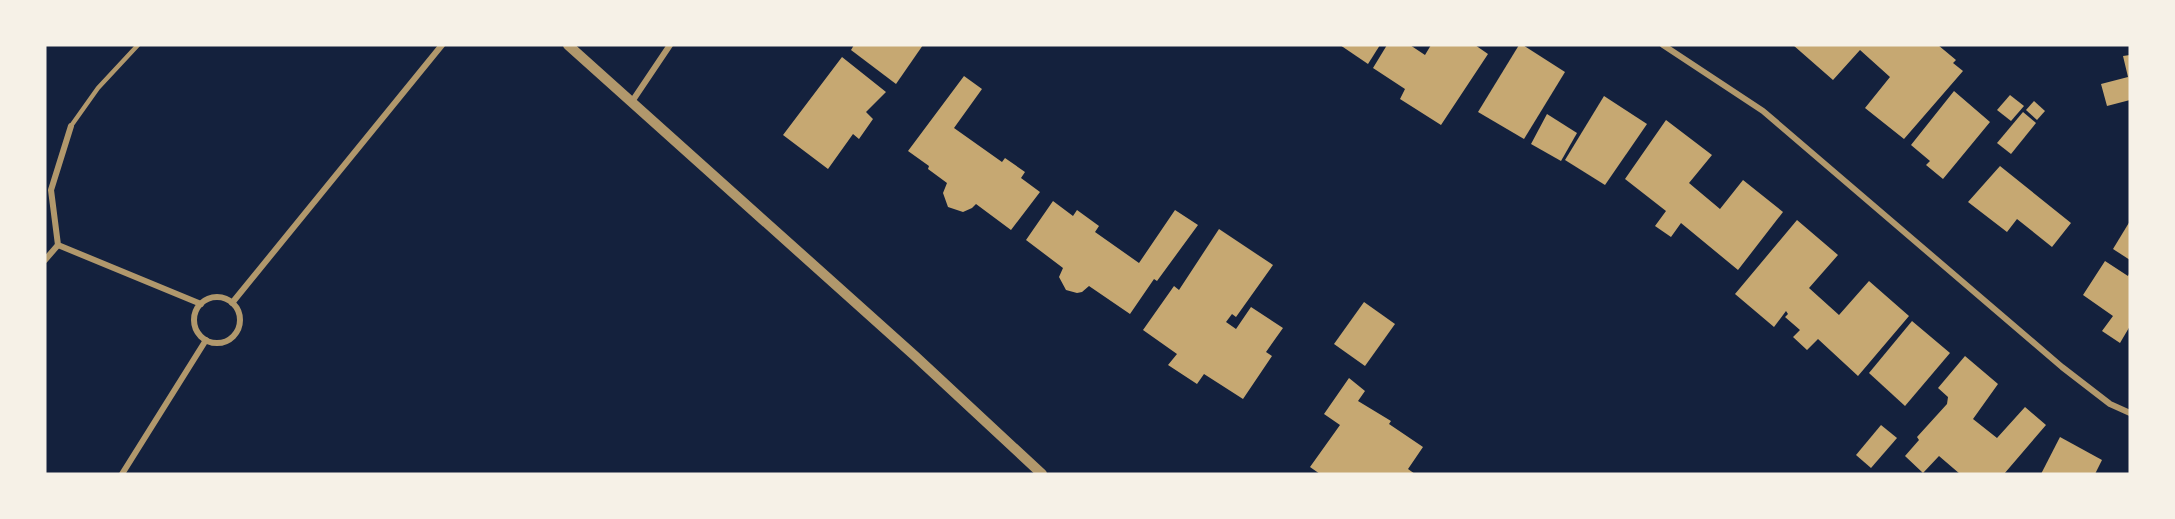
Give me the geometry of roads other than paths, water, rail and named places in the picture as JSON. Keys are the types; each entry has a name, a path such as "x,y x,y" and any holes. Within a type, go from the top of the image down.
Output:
{"street":[{"path":"232,303 442,45"},
{"path":"568,45 915,356 1042,474"},
{"path":"631,103 670,45"},
{"path":"1663,45 1763,111 2062,367 2110,404 2130,413"},
{"path":"45,260 58,245 51,190 71,126"},
{"path":"58,245 201,304"},
{"path":"213,297 226,299 232,303 240,315 238,330 228,340 221,343 206,340 200,336 194,324 194,316 201,304 213,297"},
{"path":"122,474 206,340"}],"lane":[{"path":"71,126 98,88 138,45"}]}
